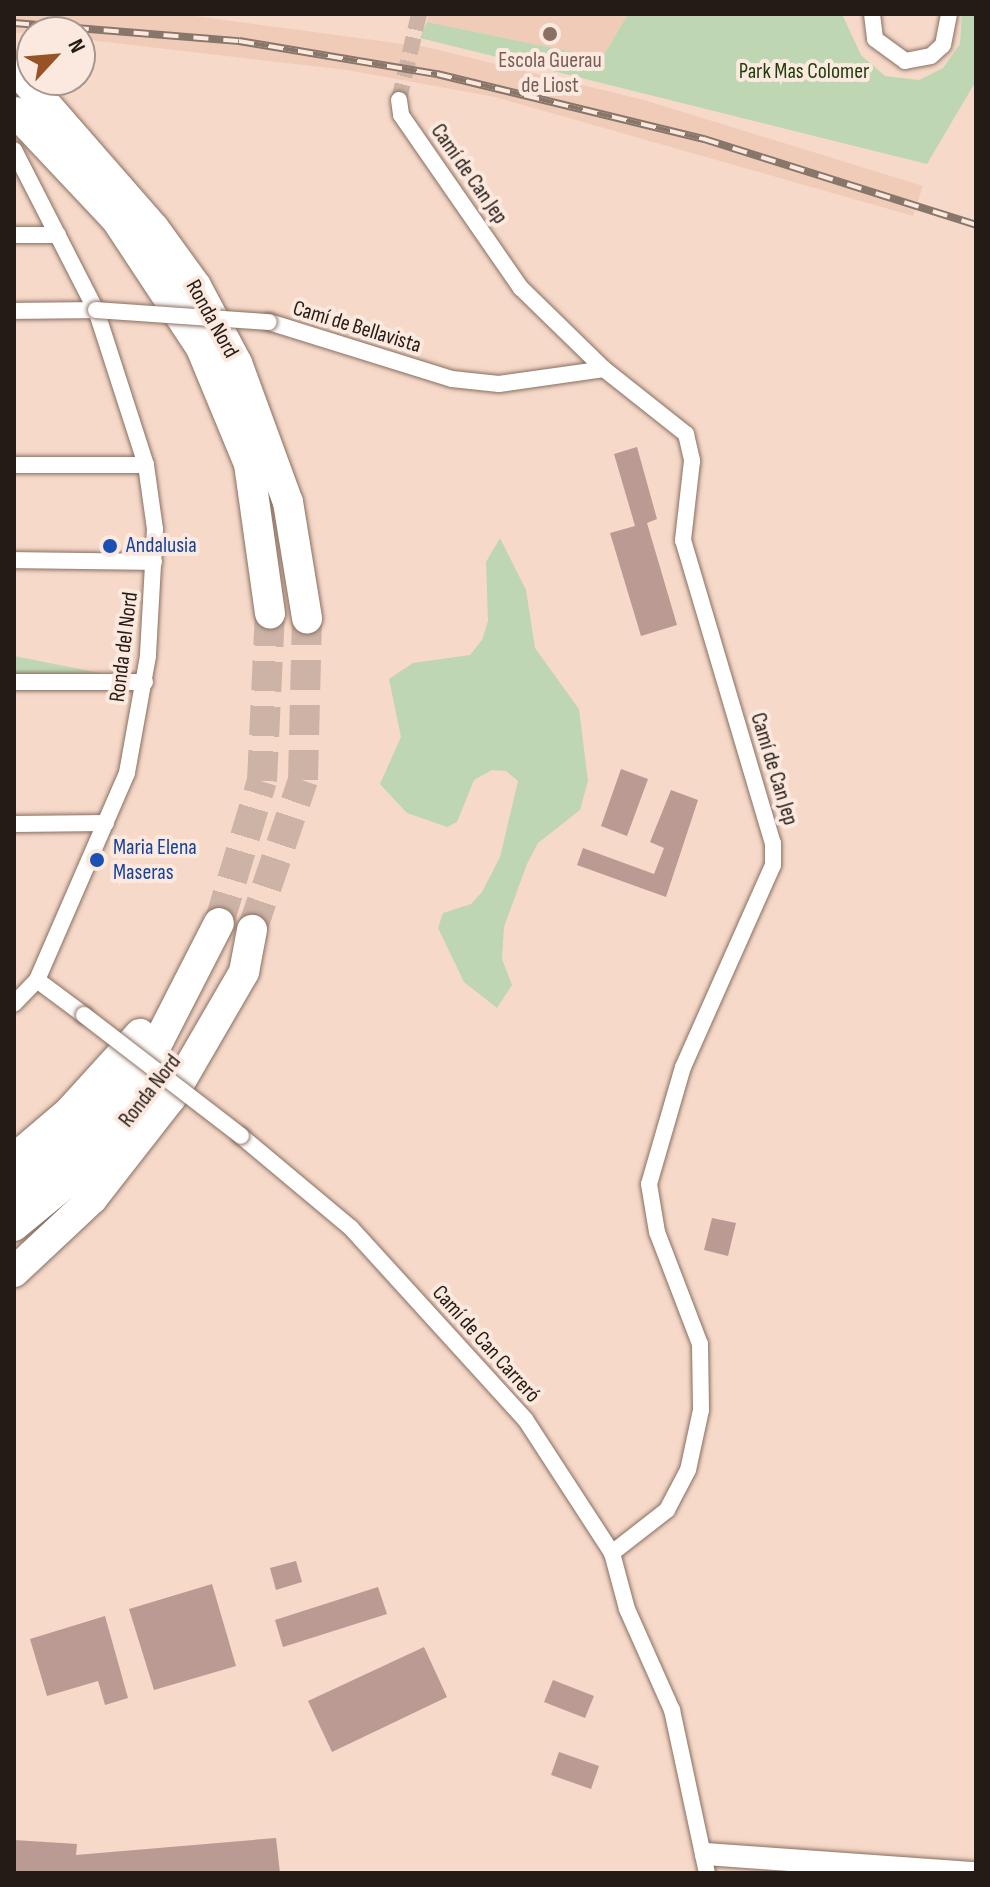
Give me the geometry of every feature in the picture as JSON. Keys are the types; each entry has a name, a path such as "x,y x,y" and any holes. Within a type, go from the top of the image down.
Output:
{"highway":[{"name":"Ronda Nord","path":"39,96 154,228 196,286 230,350 288,502 307,618"},
{"name":"Ronda Nord","path":"15,112 116,219 201,348 249,464 270,614"},
{"name":"Ronda Nord","path":"14,1159 115,1064 215,929 156,1046 75,1143 14,1194"},
{"name":"Ronda Nord","path":"14,1226 94,1160 141,1106 173,1064 252,930 244,972 171,1098 92,1199 14,1272"}],"street":[{"path":"860,14 872,23 892,57 917,61 943,45 949,14"},
{"name":"Camí de Can Jep","path":"399,100 401,115 521,288 604,369 686,434 692,461 683,540 773,843 773,865 683,1067 649,1184 657,1232 700,1344 701,1410 688,1470 667,1510 612,1553"},
{"name":"Ronda del Nord","path":"14,150 96,310 146,465 154,562 145,682 127,773 37,980 14,1004"},
{"path":"14,235 58,235"},
{"name":"Camí de Bellavista","path":"14,311 96,310 269,322 452,379 499,384 604,369"},
{"path":"14,465 146,465"},
{"path":"14,560 154,562"},
{"path":"14,682 145,682"},
{"path":"14,824 106,823"},
{"name":"Camí de Can Carreró","path":"37,980 241,1136 351,1228 525,1419 612,1553 627,1609 672,1710 706,1864"},
{"path":"706,1864 974,1873"}],"shaded area":[{"path":"14,14 180,14 426,47 644,100 923,186 913,216 495,97 347,70 96,41 96,16 16,16 14,33"},
{"name":"Escola Guerau de Liost","path":"428,14 628,14 602,58 427,22"}],"green space":[{"name":"Park Mas Colomer","path":"628,14 842,14 861,55 885,76 919,80 943,68 960,44 962,14 976,14 976,81 927,164 420,38 427,22 602,58"},
{"path":"500,538 526,590 535,648 579,709 588,781 580,810 538,843 527,864 504,927 502,959 512,985 497,1008 464,982 438,928 443,913 471,904 482,892 500,857 518,781 506,771 492,770 474,780 457,822 447,827 407,813 380,784 401,737 389,679 413,663 470,655 482,640 488,621 486,562"},
{"path":"14,656 145,682 14,679"}],"building":[{"path":"637,447 657,519 647,523 677,625 641,636 610,533 635,526 614,454"},
{"path":"621,769 648,779 627,836 601,826"},
{"path":"671,790 698,800 666,897 577,865 583,848 654,874 664,848 650,842"},
{"path":"712,1218 736,1223 728,1256 704,1250"},
{"path":"296,1561 302,1582 276,1590 270,1568"},
{"path":"212,1584 236,1666 154,1690 129,1609"},
{"path":"378,1587 387,1614 283,1647 275,1620"},
{"path":"105,1616 128,1698 105,1705 98,1681 47,1696 30,1639"},
{"path":"424,1647 447,1697 332,1752 308,1701"},
{"path":"553,1680 594,1696 585,1718 544,1702"},
{"path":"559,1752 599,1766 591,1789 551,1775"},
{"path":"276,1838 280,1873 14,1873 14,1840 77,1844 76,1855"}],"tunnel":[{"path":"399,100 419,14"},
{"path":"219,923 262,781 270,614"},
{"path":"252,930 303,780 307,618"}],"railway":[{"path":"14,23 239,41 437,74 704,139 976,225"}],"place":[{"name":"Escola Guerau de Liost","path":"550,34"},
{"name":"Andalusia","path":"110,546"},
{"name":"Maria Elena Maseras","path":"97,860"}]}
